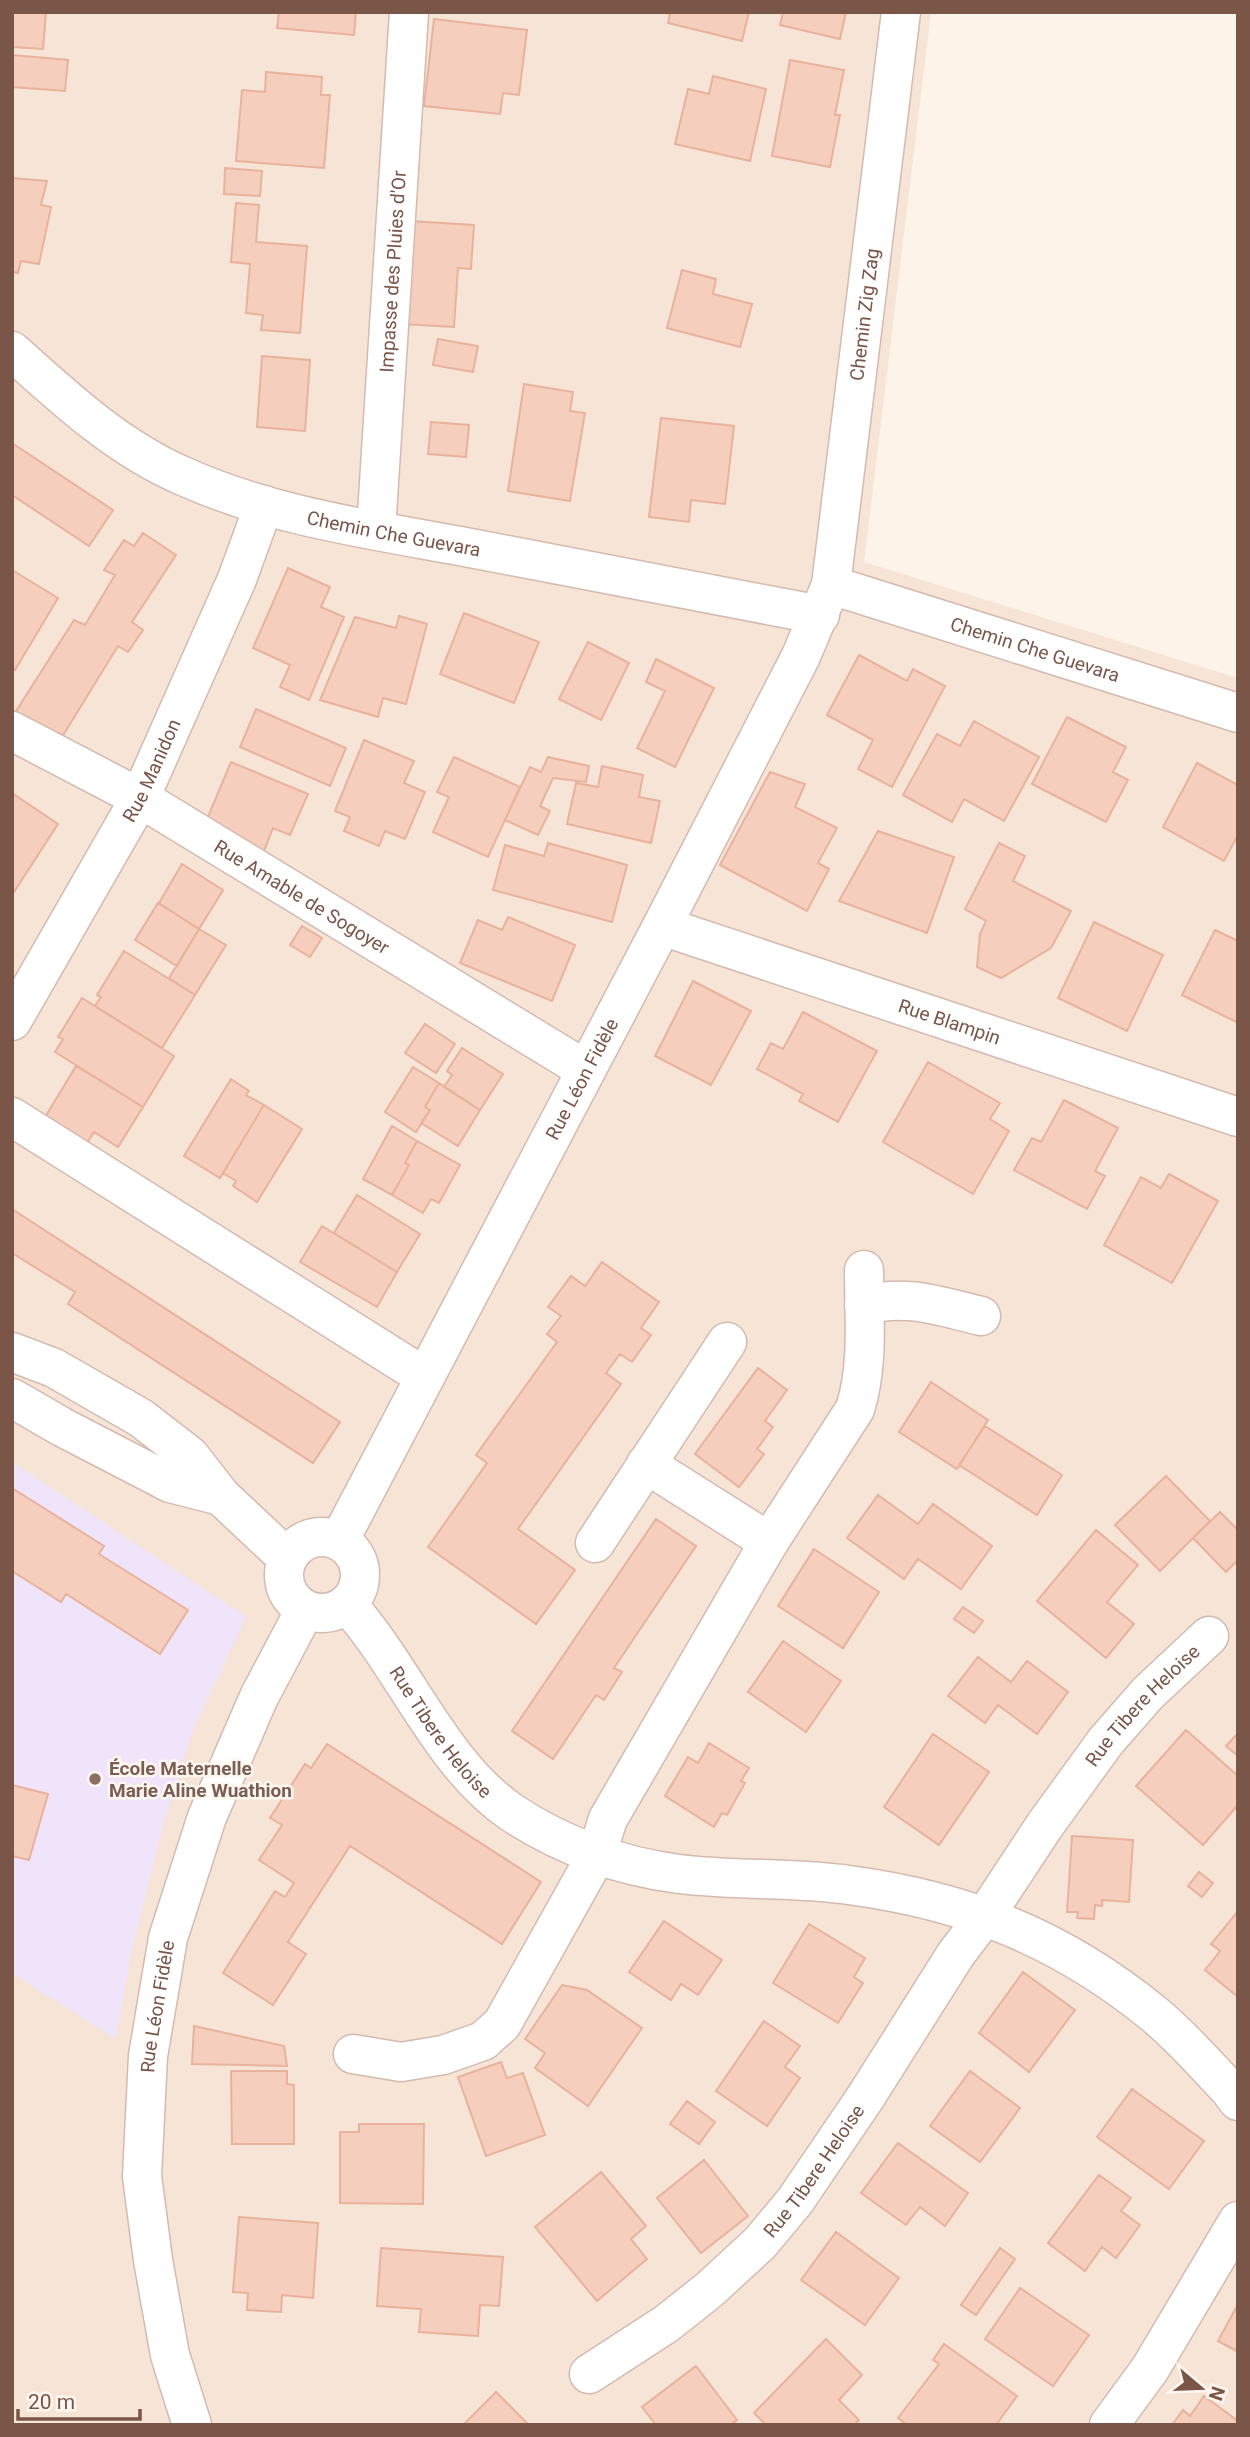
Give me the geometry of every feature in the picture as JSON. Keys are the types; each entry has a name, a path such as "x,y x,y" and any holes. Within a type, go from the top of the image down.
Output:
{"street":[{"name":"Impasse des Pluies d'Or","path":"376,530 409,12"},
{"name":"Chemin Zig Zag","path":"825,600 901,12"},
{"name":"Chemin Che Guevara","path":"12,351 66,399 124,444 182,476 264,505 376,530 825,600 1238,713"},
{"name":"Rue Manidon","path":"12,1021 140,798 237,579 264,505"},
{"name":"Rue Léon Fidèle","path":"339,1541 662,926 801,656 825,600"},
{"name":"Rue Amable de Sogoyer","path":"12,731 140,798 586,1070"},
{"name":"Rue Blampin","path":"662,926 1238,1117"},
{"path":"12,1117 425,1377"},
{"path":"353,2054 401,2062 443,2055 483,2041 502,2024 596,1856 608,1819 769,1542 855,1409 862,1387 864,1287 888,1299 915,1300 981,1317"},
{"path":"595,1543 727,1342"},
{"path":"12,1352 54,1368 141,1418 190,1456 221,1496 287,1558"},
{"path":"12,1398 170,1483 221,1496"},
{"path":"646,1464 769,1542"},
{"path":"325,1536 339,1541 351,1550 358,1563 360,1577 356,1592 347,1604 334,1611 319,1613 305,1610 293,1601 285,1587 283,1573 287,1558 297,1546 310,1538 325,1536"},
{"name":"Rue Tibere Heloise","path":"347,1604 369,1629 460,1763 484,1790 512,1812 556,1838 596,1856 679,1874 847,1884 915,1895 985,1916 1039,1937 1098,1971 1156,2015 1230,2089 1238,2101"},
{"name":"Rue Léon Fidèle","path":"192,2425 170,2355 153,2260 142,2176 148,2056 168,1938 207,1817 259,1696 305,1610"},
{"name":"Rue Tibere Heloise","path":"589,2374 666,2324 709,2290 760,2243 794,2201 956,1954 1106,1741 1148,1693 1209,1636"},
{"path":"1109,2425 1150,2370 1238,2221"}],"shaded area":[{"path":"12,12 931,12 864,562 1238,678 1238,2425 12,2425"},
{"name":"École Maternelle Marie Aline Wuathion","path":"12,1462 247,1617 194,1727 162,1830 130,1959 116,2039 12,1973"}],"building":[{"path":"12,12 46,12 43,49 12,47"},
{"path":"279,12 356,12 354,35 277,28"},
{"path":"661,12 749,12 742,41 668,23 670,14"},
{"path":"783,12 846,12 840,39 780,25"},
{"path":"434,19 527,30 519,95 503,93 500,114 424,106"},
{"path":"12,55 68,60 65,91 12,87"},
{"path":"790,60 844,70 835,115 840,115 830,167 772,156"},
{"path":"266,72 322,77 321,95 330,95 324,168 236,161 242,90 265,92"},
{"path":"713,76 766,89 750,161 675,144 688,89 709,94"},
{"path":"225,168 262,171 260,196 224,194"},
{"path":"12,178 47,181 41,205 51,207 39,264 21,261 18,273 12,272"},
{"path":"236,203 259,205 256,242 307,246 300,333 261,330 263,315 246,313 250,264 231,262"},
{"path":"410,221 474,225 471,269 458,268 454,327 403,324"},
{"path":"682,270 716,279 713,294 752,304 740,347 667,328"},
{"path":"438,339 478,346 473,372 433,365"},
{"path":"262,356 310,360 305,431 257,427"},
{"path":"524,384 573,392 570,411 585,413 570,501 508,491"},
{"path":"661,418 734,426 725,504 691,500 689,522 649,517"},
{"path":"431,422 469,425 466,457 428,454"},
{"path":"12,443 113,510 89,546 12,495"},
{"path":"143,533 176,555 132,622 143,630 128,652 118,646 59,742 13,716 74,620 85,625 115,575 104,570 124,540 134,546"},
{"path":"288,568 330,587 321,607 344,617 309,700 280,687 290,665 253,648"},
{"path":"12,570 58,598 15,670 12,668"},
{"path":"464,613 539,642 514,703 440,674"},
{"path":"399,616 427,624 406,704 383,698 378,717 320,700 355,617 396,628"},
{"path":"588,642 629,663 601,720 559,699"},
{"path":"859,655 907,681 913,669 945,686 892,787 858,769 873,740 827,715"},
{"path":"656,659 714,688 675,767 637,748 665,691 646,682"},
{"path":"256,709 346,748 330,786 240,747"},
{"path":"1067,717 1126,747 1113,772 1128,780 1106,822 1032,784"},
{"path":"974,721 1039,757 1004,821 964,799 952,822 903,795 937,734 960,746"},
{"path":"364,740 414,761 404,783 425,792 405,839 385,831 379,846 344,831 350,817 335,811"},
{"path":"454,757 520,787 488,857 433,832 449,797 437,792"},
{"path":"548,757 589,766 586,782 553,778 540,806 550,811 538,835 505,820 530,767 541,772"},
{"path":"231,762 308,794 290,835 273,828 264,851 207,819"},
{"path":"1197,763 1238,785 1238,835 1224,861 1163,827"},
{"path":"602,766 643,775 639,797 660,801 651,843 567,824 576,783 598,787"},
{"path":"770,772 805,784 795,807 837,828 818,863 829,869 807,911 720,865"},
{"path":"12,793 58,824 12,895"},
{"path":"878,831 954,857 927,933 839,901"},
{"path":"548,843 627,865 612,922 493,890 505,845 544,856"},
{"path":"999,843 1025,856 1013,881 1071,911 1051,948 1001,978 977,967 980,934 986,921 965,909"},
{"path":"182,864 223,890 199,929 159,903"},
{"path":"158,903 199,929 177,966 135,940"},
{"path":"508,917 575,945 552,1001 460,963 478,920 502,930"},
{"path":"1094,922 1163,955 1127,1031 1058,998"},
{"path":"302,926 322,938 310,957 290,945"},
{"path":"199,929 226,945 195,995 169,978"},
{"path":"1215,930 1238,941 1238,1023 1182,995"},
{"path":"124,951 195,995 162,1048 95,1006 101,997 97,995"},
{"path":"693,981 751,1011 711,1085 655,1056"},
{"path":"82,998 174,1056 143,1107 55,1052 63,1039 58,1037"},
{"path":"803,1012 877,1051 838,1122 799,1101 803,1094 757,1069 771,1043 783,1049"},
{"path":"425,1024 455,1044 436,1073 405,1053"},
{"path":"462,1048 503,1074 480,1110 444,1087 452,1075 447,1071"},
{"path":"928,1062 1000,1103 990,1119 1009,1131 973,1194 883,1142"},
{"path":"76,1066 143,1107 118,1147 94,1132 86,1145 44,1119"},
{"path":"413,1067 439,1083 425,1107 430,1110 416,1132 385,1112"},
{"path":"231,1079 249,1091 246,1095 264,1105 220,1178 184,1156"},
{"path":"439,1083 480,1110 458,1146 421,1123 430,1110 425,1107"},
{"path":"1064,1100 1118,1128 1095,1171 1105,1176 1087,1209 1014,1170 1032,1138 1041,1142"},
{"path":"264,1105 302,1129 257,1202 233,1186 236,1181 223,1173"},
{"path":"392,1126 417,1141 405,1163 409,1165 392,1195 363,1179"},
{"path":"417,1141 460,1165 439,1203 431,1199 423,1213 392,1195 409,1165 405,1163"},
{"path":"1169,1174 1218,1201 1172,1283 1104,1245 1141,1177 1161,1188"},
{"path":"357,1195 420,1234 397,1272 334,1233"},
{"path":"12,1209 340,1422 313,1463 68,1304 75,1292 12,1253"},
{"path":"322,1226 397,1272 377,1307 300,1262"},
{"path":"602,1262 659,1302 641,1328 651,1335 632,1362 620,1354 606,1373 621,1384 518,1529 575,1570 536,1624 428,1547 487,1463 476,1455 557,1342 547,1334 561,1316 548,1307 571,1276 585,1286"},
{"path":"758,1368 787,1390 765,1421 773,1427 757,1449 764,1454 739,1487 695,1454"},
{"path":"931,1382 988,1420 957,1469 899,1432"},
{"path":"985,1426 1062,1475 1037,1515 959,1465"},
{"path":"1166,1476 1210,1521 1160,1571 1115,1525"},
{"path":"12,1488 104,1546 99,1554 188,1610 160,1654 66,1594 61,1602 12,1571"},
{"path":"878,1495 918,1524 933,1504 992,1546 961,1589 918,1559 904,1579 847,1538"},
{"path":"1220,1512 1238,1530 1238,1560 1226,1572 1193,1538"},
{"path":"656,1519 696,1546 614,1668 622,1672 604,1700 596,1695 553,1759 512,1731"},
{"path":"1096,1530 1138,1565 1107,1602 1134,1624 1106,1658 1037,1601"},
{"path":"814,1549 879,1592 843,1648 778,1606"},
{"path":"963,1607 983,1621 974,1633 954,1619"},
{"path":"783,1641 841,1681 806,1732 748,1692"},
{"path":"978,1657 1011,1682 1027,1661 1068,1692 1037,1734 998,1705 985,1723 948,1696"},
{"path":"1186,1730 1238,1776 1238,1805 1203,1845 1136,1786"},
{"path":"1238,1733 1238,1756 1226,1746"},
{"path":"933,1734 989,1772 939,1845 884,1807"},
{"path":"709,1743 749,1768 741,1781 745,1783 727,1815 722,1813 714,1827 665,1796 688,1757 698,1763"},
{"path":"327,1744 541,1882 502,1944 350,1846 288,1942 306,1954 273,2005 223,1973 275,1891 285,1897 294,1883 259,1860 282,1825 270,1818 305,1764 311,1768"},
{"path":"12,1785 48,1794 29,1860 12,1856"},
{"path":"1072,1836 1133,1840 1129,1902 1102,1900 1102,1906 1095,1905 1094,1919 1077,1918 1078,1912 1067,1912"},
{"path":"1199,1872 1213,1883 1202,1897 1188,1886"},
{"path":"1238,1911 1238,1997 1205,1970 1220,1951 1211,1944"},
{"path":"664,1921 722,1960 698,1995 681,1984 671,2000 629,1972"},
{"path":"809,1924 865,1958 854,1977 863,1983 838,2023 773,1983"},
{"path":"1023,1972 1075,2010 1029,2072 979,2033"},
{"path":"562,1985 587,1990 642,2028 588,2106 535,2068 545,2053 525,2039"},
{"path":"764,2021 800,2046 785,2067 800,2078 767,2126 716,2091"},
{"path":"194,2026 284,2046 287,2066 192,2064"},
{"path":"501,2062 507,2078 523,2073 545,2135 486,2156 458,2077"},
{"path":"231,2071 287,2071 287,2084 294,2085 294,2144 232,2144"},
{"path":"970,2071 1020,2108 980,2162 930,2126"},
{"path":"1132,2089 1204,2141 1169,2189 1097,2137"},
{"path":"687,2101 715,2122 699,2144 670,2124"},
{"path":"359,2124 424,2124 423,2204 340,2203 340,2132 359,2132"},
{"path":"898,2143 968,2193 945,2226 920,2207 906,2225 861,2193"},
{"path":"704,2160 748,2216 701,2253 657,2198"},
{"path":"601,2172 646,2226 631,2239 647,2259 597,2301 535,2227"},
{"path":"1099,2175 1131,2198 1121,2211 1140,2225 1116,2258 1102,2247 1085,2271 1048,2243"},
{"path":"239,2217 318,2223 313,2298 282,2295 281,2312 247,2310 248,2293 233,2292"},
{"path":"836,2232 899,2278 865,2325 801,2280"},
{"path":"381,2248 503,2257 499,2306 480,2305 478,2336 419,2332 421,2309 377,2306"},
{"path":"1000,2248 1015,2259 976,2315 961,2305"},
{"path":"1020,2288 1089,2335 1053,2386 985,2339"},
{"path":"1238,2304 1238,2352 1218,2341"},
{"path":"826,2339 862,2375 839,2400 859,2420 854,2425 766,2425 754,2413"},
{"path":"944,2344 1017,2396 996,2425 907,2425 898,2418 939,2364 933,2360"},
{"path":"696,2366 737,2420 731,2425 656,2425 642,2407"},
{"path":"496,2392 529,2425 463,2425"},
{"path":"1204,2396 1238,2421 1238,2425 1172,2425 1183,2410 1190,2416"}],"place":[{"name":"École Maternelle Marie Aline Wuathion","path":"95,1779"}]}
